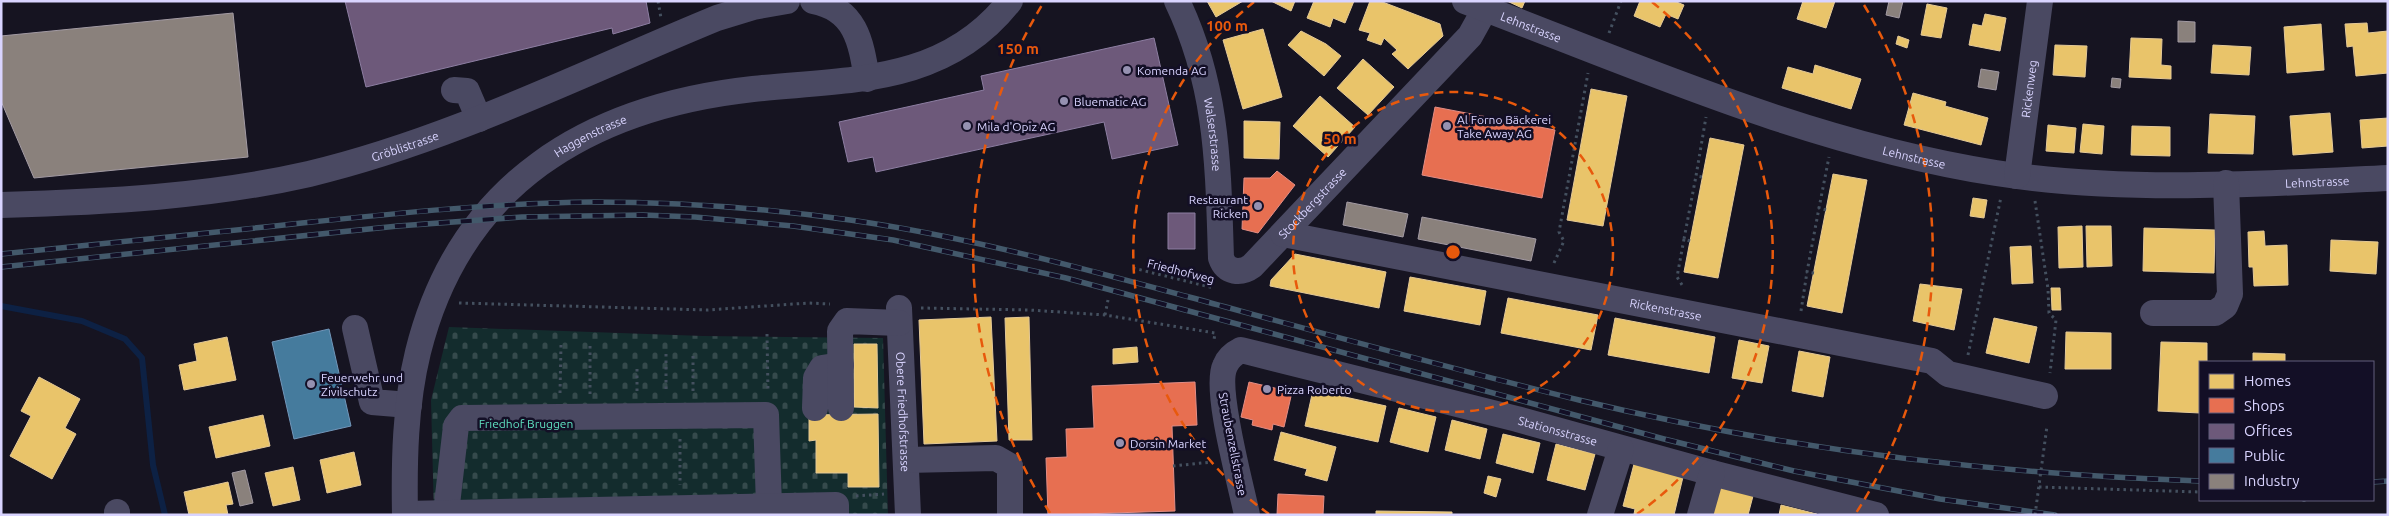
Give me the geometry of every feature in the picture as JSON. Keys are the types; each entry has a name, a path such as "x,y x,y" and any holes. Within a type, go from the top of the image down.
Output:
{"street":[{"name":"Gröblistrasse","path":"1,205 111,201 240,187 310,174 479,119 717,18 753,7 787,1"},
{"path":"813,1 836,8 846,16 857,33 867,79"},
{"name":"Haggenstrasse","path":"405,514 406,444 409,405 418,353 434,302 447,273 480,220 498,200 542,162 595,130 663,106 727,93 867,79 905,70 950,54 971,40 1010,1"},
{"name":"Walserstrasse","path":"1177,1 1202,63 1210,96 1215,129 1221,258 1224,279"},
{"name":"Rickenweg","path":"2009,185 2040,1"},
{"name":"Stockbergstrasse","path":"1224,279 1248,270 1470,36 1475,5"},
{"name":"Lehnstrasse","path":"1475,5 1628,64 1804,127 2009,185 2226,184 2388,178"},
{"path":"454,90 467,91 479,119"},
{"path":"2153,313 2215,314 2225,306 2230,294 2226,184"},
{"name":"Rickenstrasse","path":"1283,234 1932,361 1948,374 2046,388"},
{"name":"Obere Friedhofstrasse","path":"841,365 840,331 848,320 899,315 908,504"},
{"path":"355,328 372,402 409,405"},
{"name":"Stationsstrasse","path":"1241,350 1517,419 1712,473 1836,510 1876,515"},
{"name":"Straubenzellstrasse","path":"1241,350 1232,355 1224,367 1221,392 1247,515"},
{"path":"815,408 816,378 822,368 841,365 841,408"},
{"path":"446,514 456,426 462,418 766,415 769,506"},
{"path":"1600,515 1621,449"},
{"path":"906,460 996,458 1005,461 1010,466 1010,515"},
{"path":"1700,515 1712,473"},
{"path":"405,514 769,506 836,510"}],"path":[{"path":"1608,36 1621,1"},
{"path":"1556,256 1564,241 1559,232 1588,76"},
{"path":"1681,282 1677,277 1708,107"},
{"path":"1800,308 1830,153"},
{"path":"1696,176 1702,177"},
{"path":"1972,338 2009,185"},
{"path":"2034,196 2048,290 2049,313 2056,320 2046,388"},
{"path":"1818,208 1826,210"},
{"path":"1684,239 1690,240"},
{"name":"Friedhofweg","path":"1133,268 1224,279"},
{"path":"1807,272 1814,274"},
{"path":"1105,315 1108,300"},
{"path":"766,415 768,407 768,334"},
{"path":"560,417 561,344"},
{"path":"590,345 590,416"},
{"path":"666,354 680,416"},
{"path":"680,508 680,416 692,356"},
{"path":"2035,515 2047,426"},
{"path":"1173,466 1213,462"},
{"path":"2039,488 2199,492"},
{"path":"836,510 848,496 908,504"}],"green space":[{"name":"Friedhof Bruggen","path":"449,327 703,336 883,338 888,515 434,515 431,400"}],"building: Homes":[{"path":"1207,1 1243,1 1216,17"},
{"path":"1271,1 1295,1 1291,11"},
{"path":"1314,1 1354,1 1345,23 1333,18 1330,27 1307,18"},
{"path":"1370,1 1380,1 1440,24 1443,36 1408,69 1392,54 1397,50 1384,38 1381,45 1367,40 1370,33 1359,30"},
{"path":"1507,1 1525,1 1522,8"},
{"path":"1640,1 1674,1 1684,5 1678,19 1666,14 1660,27 1634,16"},
{"path":"1803,1 1835,1 1826,28 1797,19"},
{"path":"1927,4 1947,8 1941,38 1921,35"},
{"path":"1985,14 2006,18 2000,51 1969,45 1973,24 1982,26"},
{"path":"2367,23 2368,33 2388,31 2388,73 2356,76 2353,46 2347,47 2345,24"},
{"path":"2321,24 2324,70 2287,73 2284,27"},
{"path":"1263,29 1282,97 1243,109 1223,40"},
{"path":"1301,31 1326,44 1341,56 1324,76 1288,45"},
{"path":"1898,36 1909,40 1907,48 1896,44"},
{"path":"2131,38 2162,39 2161,65 2171,66 2171,79 2129,77"},
{"path":"2055,45 2087,46 2085,77 2053,75"},
{"path":"2213,45 2251,47 2249,75 2211,73"},
{"path":"1363,59 1394,87 1368,115 1337,88"},
{"path":"1815,65 1861,79 1851,109 1782,88 1788,67 1813,74"},
{"path":"1591,89 1627,96 1603,226 1567,220"},
{"path":"1913,93 1946,102 1945,106 1988,118 1981,145 1904,125"},
{"path":"1320,96 1355,127 1328,157 1293,126"},
{"path":"2330,113 2333,152 2293,155 2290,116"},
{"path":"2210,114 2255,116 2253,154 2208,153"},
{"path":"2388,118 2388,146 2362,148 2360,120"},
{"path":"1244,121 1280,122 1279,159 1244,158"},
{"path":"2083,124 2104,126 2102,154 2080,152"},
{"path":"2048,125 2076,128 2074,153 2046,151"},
{"path":"2132,126 2170,127 2170,156 2131,155"},
{"path":"1710,138 1744,145 1718,278 1684,272"},
{"path":"1833,174 1867,180 1842,313 1807,306"},
{"path":"1973,198 1987,200 1984,218 1970,216"},
{"path":"2082,226 2083,267 2059,268 2058,227"},
{"path":"2086,226 2111,226 2112,266 2087,267"},
{"path":"2144,228 2215,230 2214,273 2143,271"},
{"path":"2264,231 2265,246 2287,245 2288,285 2254,286 2253,267 2249,267 2248,232"},
{"path":"2331,240 2378,242 2376,274 2330,271"},
{"path":"2031,246 2033,283 2012,284 2010,247"},
{"path":"1295,254 1386,272 1379,308 1270,286 1271,280"},
{"path":"1410,277 1486,291 1480,325 1404,311"},
{"path":"1920,284 1962,289 1954,330 1913,321"},
{"path":"2051,288 2060,288 2061,310 2052,310"},
{"path":"1508,298 1598,315 1591,350 1501,333"},
{"path":"991,317 997,441 924,444 919,320"},
{"path":"1029,317 1032,440 1009,440 1005,318"},
{"path":"1615,318 1715,337 1709,373 1608,355"},
{"path":"1994,318 2037,327 2029,363 1986,353"},
{"path":"2066,332 2111,333 2111,369 2065,369"},
{"path":"227,337 236,380 184,390 179,365 197,361 194,344"},
{"path":"1739,340 1769,346 1762,383 1732,378"},
{"path":"2161,342 2207,343 2207,361 2199,361 2199,413 2158,411"},
{"path":"854,344 877,344 878,408 854,407"},
{"path":"1137,347 1138,362 1113,364 1113,349"},
{"path":"1799,351 1830,357 1823,397 1792,391"},
{"path":"2253,353 2285,354 2285,361 2253,361"},
{"path":"39,377 80,399 65,428 76,434 52,479 10,456 31,416 21,411"},
{"path":"1313,390 1386,406 1378,442 1305,426"},
{"path":"1399,408 1436,417 1428,452 1390,442"},
{"path":"878,414 879,487 848,487 848,473 816,473 816,440 809,441 809,415"},
{"path":"263,415 270,446 216,458 209,427"},
{"path":"1452,420 1487,429 1480,459 1445,450"},
{"path":"1281,432 1336,447 1327,481 1305,475 1307,469 1274,460"},
{"path":"1503,434 1540,443 1533,473 1496,463"},
{"path":"1556,444 1595,454 1585,490 1547,480"},
{"path":"354,452 361,485 327,493 320,460"},
{"path":"1634,464 1683,477 1674,515 1638,515 1634,514 1635,509 1623,506"},
{"path":"293,467 300,500 273,506 265,473"},
{"path":"1488,476 1501,479 1496,497 1484,493"},
{"path":"228,482 233,504 226,505 228,515 189,515 184,492"},
{"path":"1715,485 1753,496 1748,515 1706,515"},
{"path":"1781,505 1817,514 1817,515 1779,515"},
{"path":"1376,511 1452,512 1452,515 1376,515"}],"building: Shops":[{"path":"1435,107 1555,130 1542,198 1422,175"},
{"path":"1277,171 1295,185 1258,233 1242,229 1244,178 1270,178"},
{"name":"Dorsin Market","path":"1195,382 1197,425 1172,426 1175,511 1048,515 1046,458 1067,457 1066,429 1094,428 1092,386"},
{"path":"1249,382 1292,392 1284,427 1273,424 1272,430 1252,425 1253,420 1241,417"},
{"path":"1278,494 1324,496 1323,515 1277,515"}],"building: Offices":[{"path":"345,1 646,1 650,23 613,34 612,28 366,87"},
{"path":"1154,38 1178,145 1112,159 1104,122 876,172 873,157 848,162 839,122 984,90 981,76"},
{"path":"1168,213 1195,213 1195,249 1168,249"}],"building: Public":[{"name":"Feuerwehr und Zivilschutz","path":"329,329 351,426 294,439 272,342"}],"building: Industry":[{"path":"1889,1 1903,1 1899,18 1886,15"},
{"path":"233,13 248,157 34,178 1,101 1,36"},
{"path":"2178,21 2195,22 2195,42 2178,42"},
{"path":"1981,69 1999,72 1996,90 1978,87"},
{"path":"2112,78 2121,79 2120,88 2111,87"},
{"path":"1347,202 1408,214 1403,237 1343,225"},
{"path":"1422,217 1536,239 1531,261 1418,239"},
{"path":"245,470 253,503 240,506 232,473"}],"waterway":[{"path":"1,306 82,321 125,339 142,358 153,465 165,515"}],"railway":[{"path":"1,254 375,216 520,204 657,203 722,206 786,212 850,220 978,243 1530,388 1655,417 1732,432 1810,445 1966,465 2122,478 2199,481"},
{"path":"1,267 398,226 522,217 643,215 695,217 793,226 893,240 1066,278 1664,439 1794,471 1940,499 2055,515"},
{"path":"2374,482 2388,481"}],"place":[{"name":"Komenda AG","path":"1127,70"},
{"name":"Bluematic AG","path":"1064,101"},
{"name":"Mila d'Opiz AG","path":"967,126"},
{"name":"Al Forno Bäckerei Take Away AG","path":"1447,126"},
{"name":"Restaurant Ricken","path":"1258,206"},
{"name":"Feuerwehr und Zivilschutz","path":"311,384"},
{"name":"Pizza Roberto","path":"1267,389"},
{"name":"Dorsin Market","path":"1120,443"}]}
